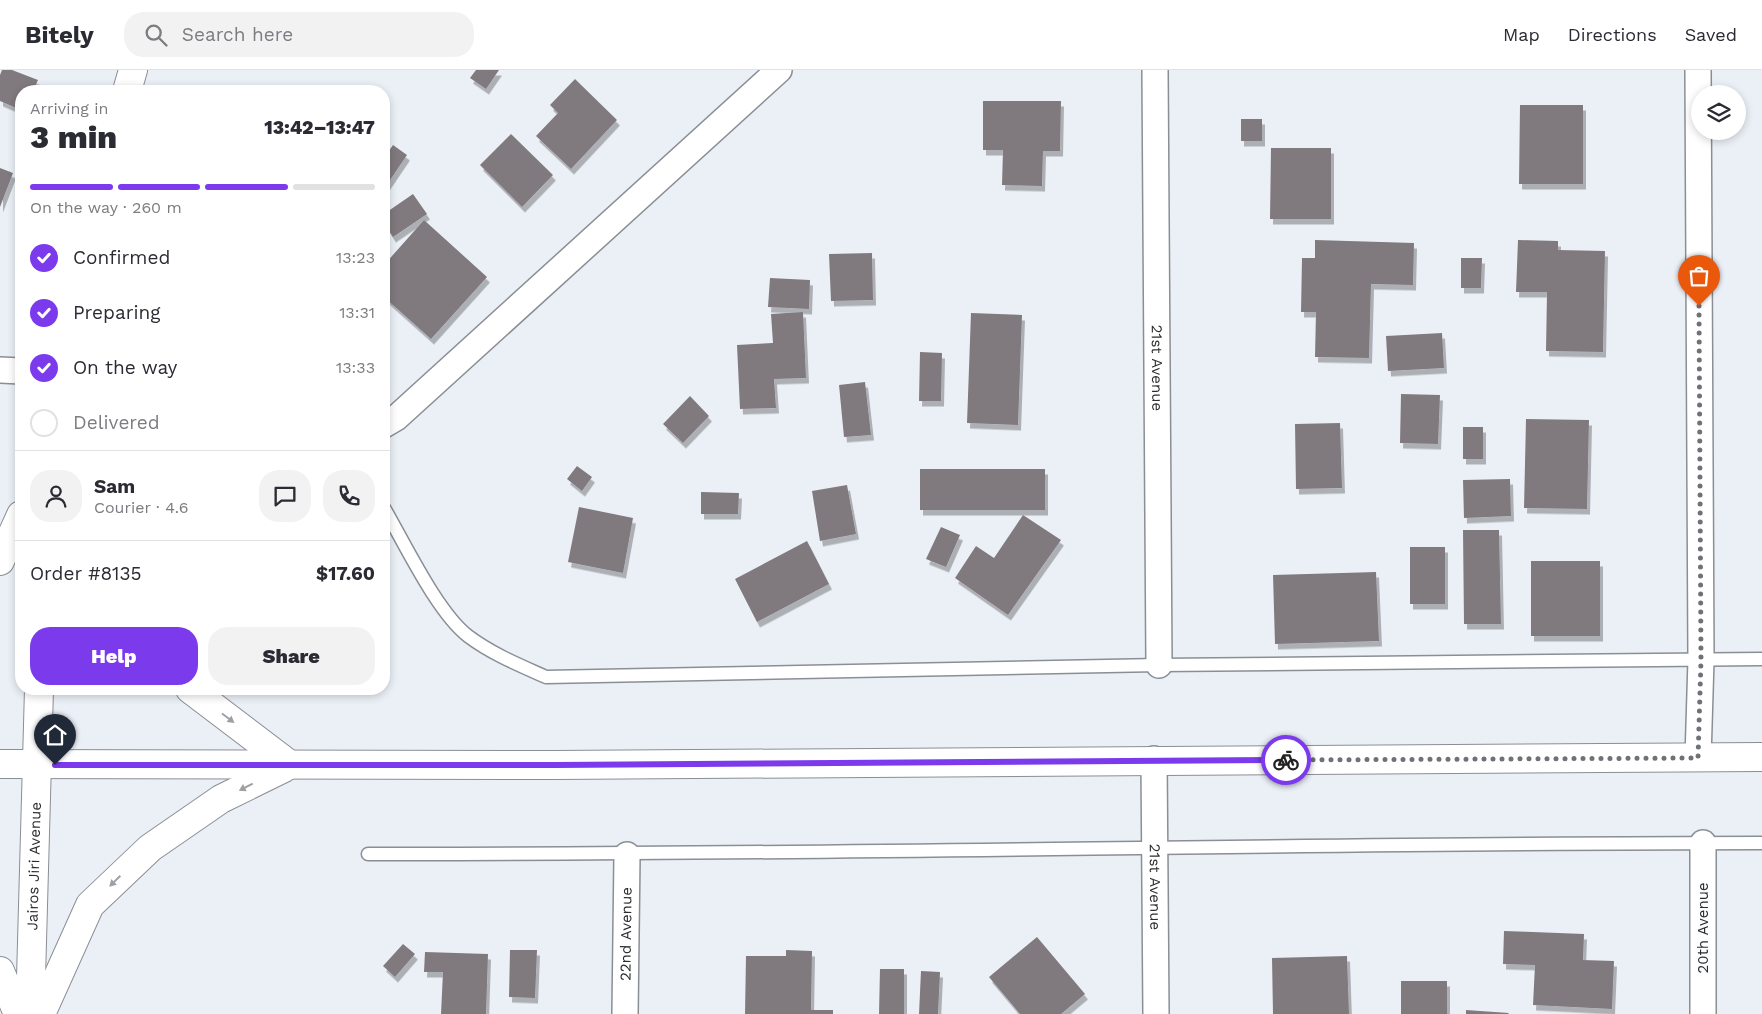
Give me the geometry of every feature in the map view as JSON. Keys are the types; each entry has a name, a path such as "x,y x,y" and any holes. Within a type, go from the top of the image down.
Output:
{"main road":[{"path":"129,85 134,70"},
{"path":"0,561 15,529"},
{"name":"Jairos Jiri Avenue","path":"30,1014 39,695"},
{"path":"198,695 290,765"},
{"path":"0,764 844,764 1154,759 1484,760 1762,757"},
{"path":"41,1014 90,905 150,848 221,799 290,765"},
{"path":"0,971 18,1014"}],"street":[{"path":"390,422 778,70"},
{"name":"21st Avenue","path":"1155,70 1159,665"},
{"path":"1698,70 1701,660 1698,758"},
{"path":"0,370 15,371"},
{"name":"21st Avenue","path":"1154,759 1156,1014"},
{"name":"20th Avenue","path":"1703,843 1703,1014"},
{"name":"22nd Avenue","path":"625,1014 627,854"}],"lane":[{"path":"390,518 445,612 466,634 490,651 546,677 1159,665 1762,659"},
{"path":"368,854 627,854 1155,846 1762,843"}],"building":[{"path":"2,70 12,70 38,80 36,85 15,85 15,107 0,101 0,75"},
{"path":"476,70 499,70 486,89 470,78"},
{"path":"575,79 617,120 571,169 536,136 558,113 550,105"},
{"path":"983,101 1061,101 1060,151 1043,151 1042,186 1002,185 1003,150 983,150"},
{"path":"1520,105 1583,105 1583,184 1519,184"},
{"path":"1241,119 1262,119 1262,141 1241,141"},
{"path":"511,134 553,175 522,207 480,165"},
{"path":"393,145 407,155 390,180 390,149"},
{"path":"1271,148 1331,148 1331,219 1270,219"},
{"path":"0,168 13,173 0,207"},
{"path":"413,194 427,214 393,237 390,232 390,210"},
{"path":"424,220 487,277 431,339 390,302 390,258"},
{"path":"1315,240 1414,243 1413,285 1371,284 1369,358 1315,357 1316,312 1301,312 1302,258 1315,258"},
{"path":"1518,240 1558,241 1558,250 1605,251 1603,352 1546,351 1547,292 1516,292"},
{"path":"872,253 873,300 831,301 829,254"},
{"path":"1461,258 1482,258 1481,288 1461,288"},
{"path":"770,278 810,280 809,309 768,307"},
{"path":"803,312 806,378 774,379 776,408 740,409 737,345 773,343 771,314"},
{"path":"971,313 1022,315 1018,425 967,423"},
{"path":"1442,333 1444,368 1388,371 1386,336"},
{"path":"920,352 942,353 941,401 919,401"},
{"path":"865,382 871,435 844,437 839,385"},
{"path":"1401,394 1440,395 1438,444 1400,443"},
{"path":"690,396 709,416 683,443 663,424"},
{"path":"1526,419 1589,420 1587,509 1524,508"},
{"path":"1340,423 1342,488 1296,489 1295,424"},
{"path":"1463,427 1483,427 1483,459 1463,459"},
{"path":"577,466 592,477 582,491 567,479"},
{"path":"920,469 1045,469 1045,510 920,510"},
{"path":"1510,479 1511,516 1464,518 1463,480"},
{"path":"847,485 856,534 820,541 812,491"},
{"path":"701,492 739,493 738,514 701,514"},
{"path":"579,507 633,518 623,573 568,562"},
{"path":"1023,515 1061,540 1008,615 955,578 976,546 994,558"},
{"path":"941,527 960,535 946,567 926,559"},
{"path":"1463,530 1499,530 1501,624 1464,624"},
{"path":"807,541 829,584 757,622 735,579"},
{"path":"1410,547 1445,547 1445,604 1410,604"},
{"path":"1531,561 1600,561 1600,636 1531,636"},
{"path":"1376,572 1379,641 1275,644 1273,575"},
{"path":"1504,931 1584,934 1583,960 1614,961 1612,1009 1533,1005 1535,965 1503,964"},
{"path":"1037,937 1085,994 1061,1014 1020,1014 989,977"},
{"path":"403,944 415,954 395,977 383,966"},
{"path":"510,950 537,950 535,998 509,997"},
{"path":"786,950 812,951 811,1010 833,1010 833,1014 745,1014 746,956 786,956"},
{"path":"425,952 488,954 486,1014 441,1014 443,972 424,972"},
{"path":"1347,956 1349,1014 1273,1014 1272,958"},
{"path":"880,969 904,969 904,1014 879,1014"},
{"path":"921,971 940,972 938,1014 919,1014"},
{"path":"1401,981 1447,981 1447,1014 1401,1014"},
{"path":"1466,1010 1509,1013 1466,1014"}],"way so far":[{"path":"1286,760 1698,758 1701,660 1699,306"}],"route":[{"path":"55,765 844,764 1154,759 1286,760"}]}
